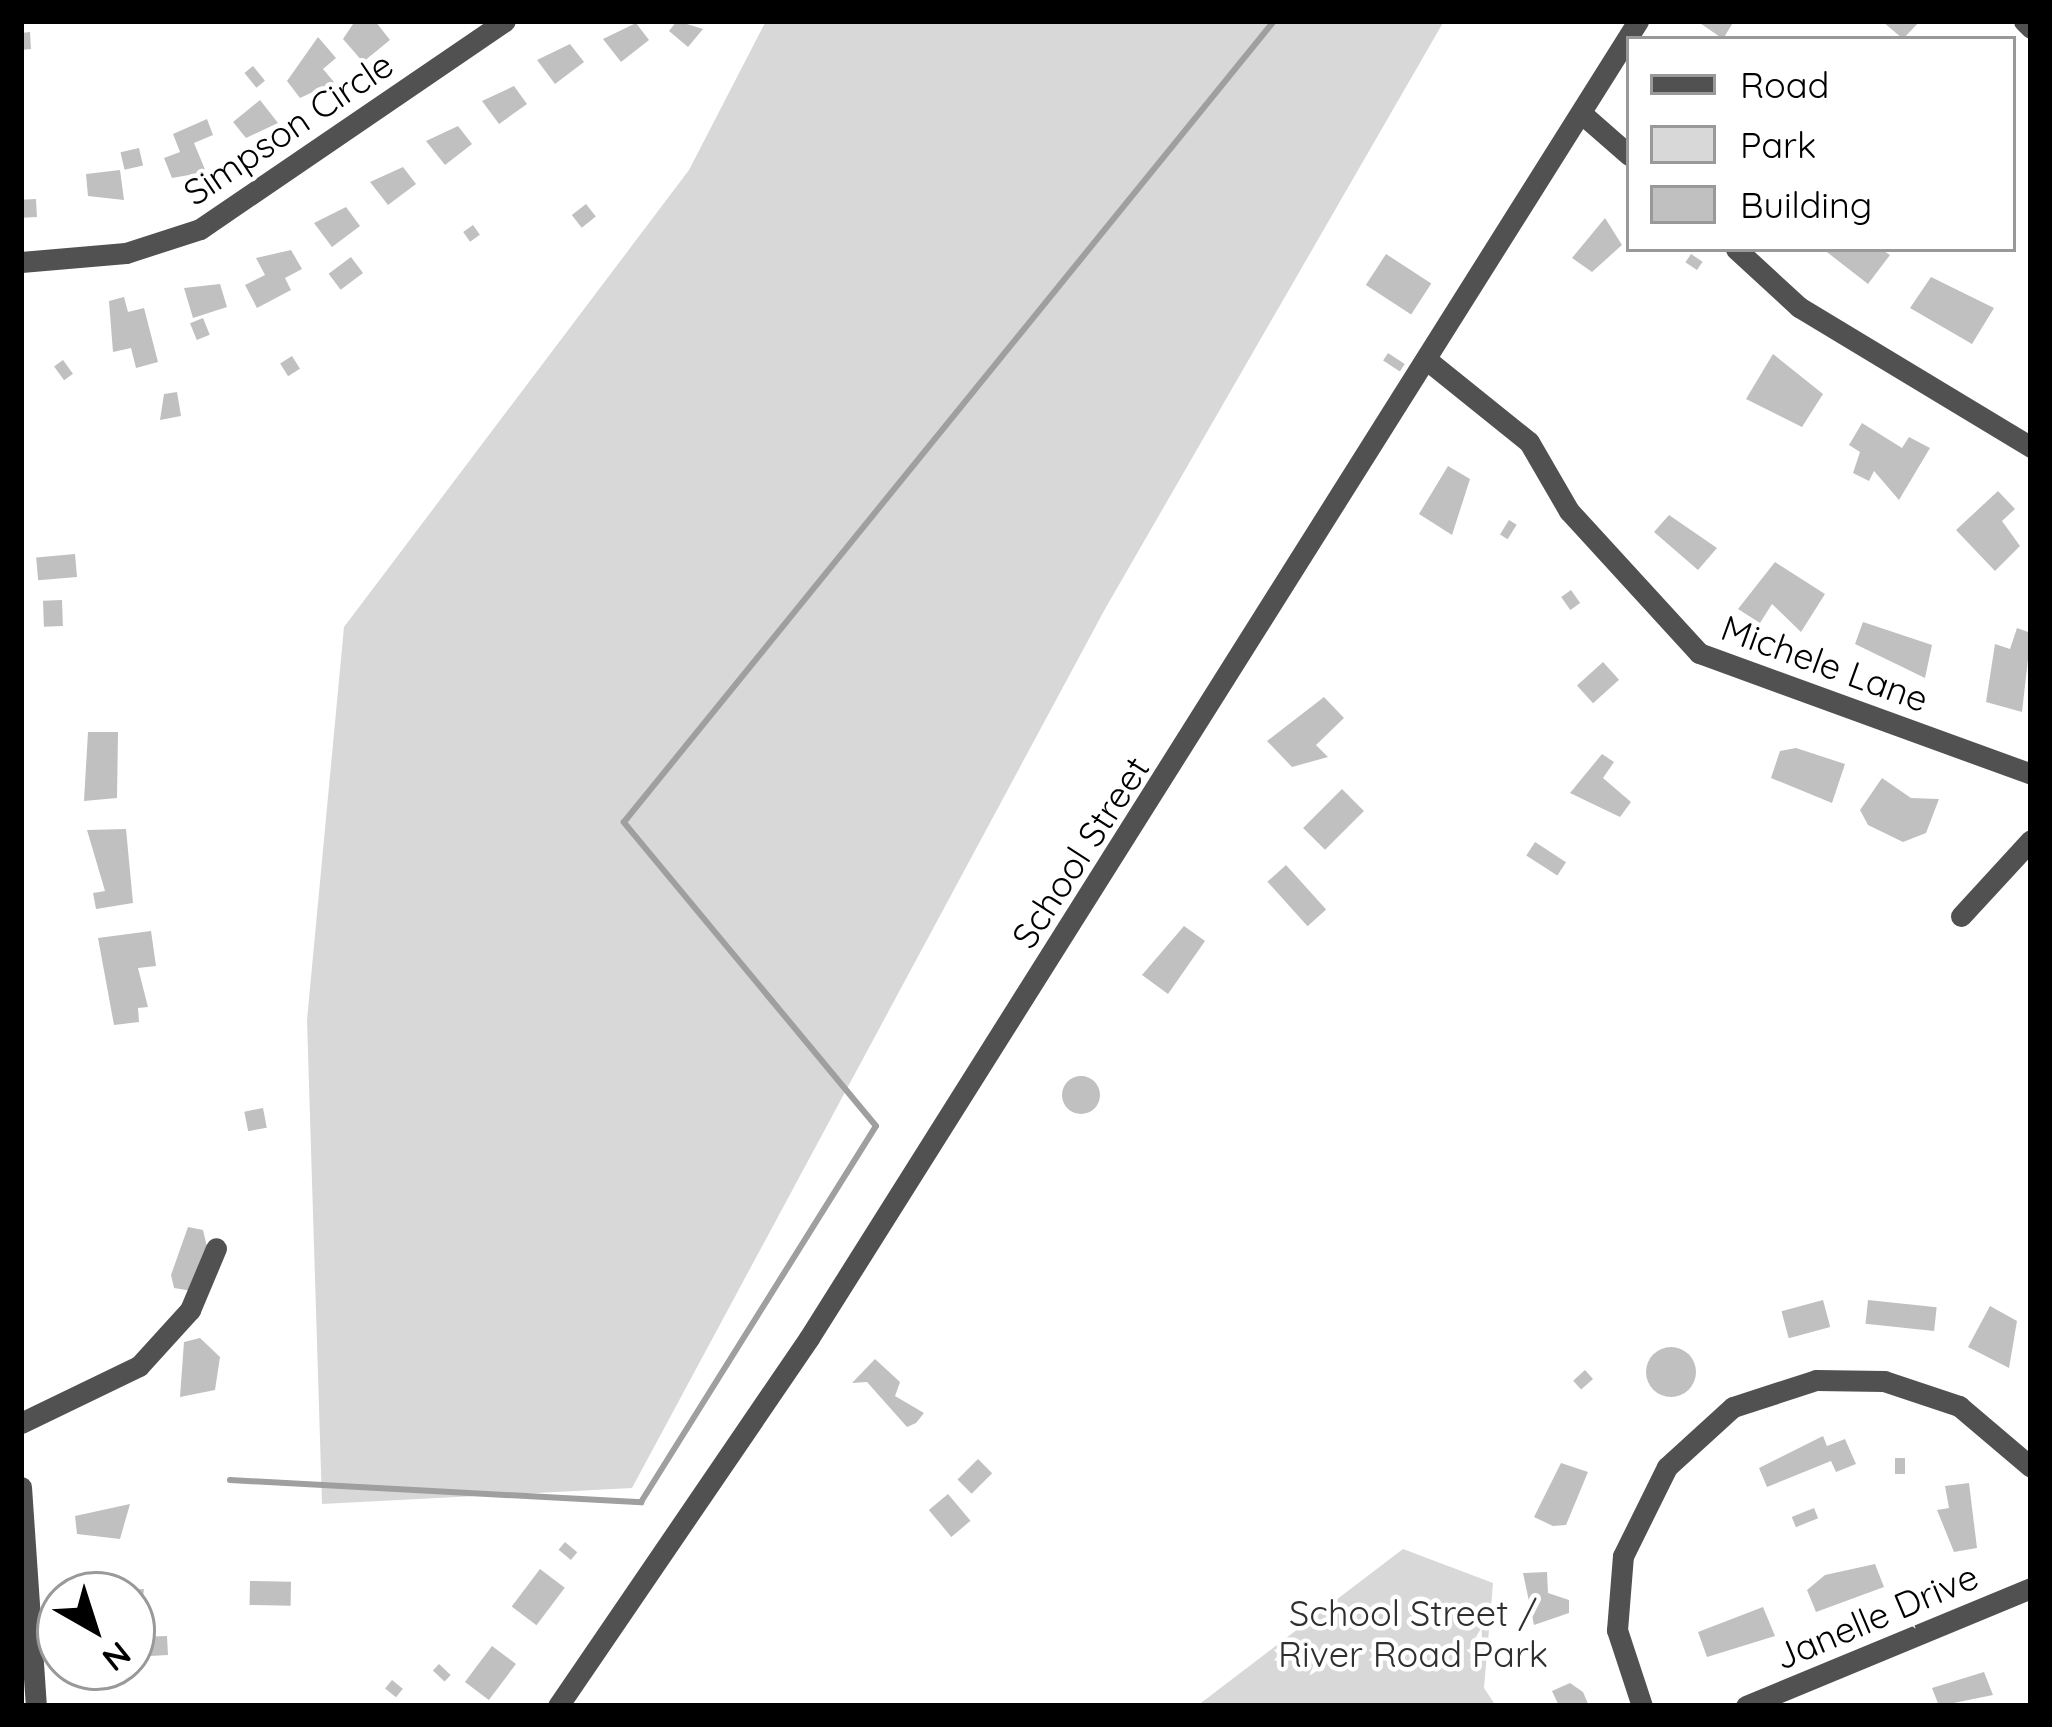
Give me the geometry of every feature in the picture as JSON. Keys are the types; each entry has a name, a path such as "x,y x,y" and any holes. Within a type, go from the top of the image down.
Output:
{"street":[{"name":"Simpson Circle","path":"21,262 126,253 200,229 505,21"},
{"path":"2024,21 2031,28"},
{"name":"School Street","path":"558,1706 809,1338 1432,364 1626,40"},
{"path":"1581,113 1626,152"},
{"path":"1739,252 1799,307 2031,446"},
{"name":"Michele Lane","path":"1432,364 1529,442 1569,511 1699,653 2031,774"},
{"path":"1960,916 2031,840"},
{"path":"21,1423 139,1366 190,1310 216,1248"},
{"path":"1642,1706 1617,1630 1623,1556 1666,1467 1733,1407 1816,1380 1884,1381 1959,1406 2031,1467"},
{"path":"21,1487 36,1706"},
{"name":"Janelle Drive","path":"1746,1706 2031,1588"}],"green space":[{"path":"766,21 1444,21 1105,609 632,1488 322,1504 307,1020 344,627 689,170"},
{"name":"School Street / River Road Park","path":"1403,1549 1493,1583 1484,1688 1496,1706 1197,1706"}],"building":[{"path":"355,21 375,21 390,40 363,62 343,39"},
{"path":"677,21 703,29 688,47 669,31"},
{"path":"1697,21 1734,21 1725,36"},
{"path":"1882,21 1920,21 1906,36"},
{"path":"636,23 649,40 621,62 603,39"},
{"path":"30,32 31,49 21,50 21,33"},
{"path":"318,37 336,58 323,69 334,82 300,98 287,81"},
{"path":"570,44 584,62 555,84 537,60"},
{"path":"253,66 265,81 256,88 244,73"},
{"path":"514,86 527,104 499,124 482,101"},
{"path":"260,100 278,123 246,138 233,122"},
{"path":"207,119 213,135 194,143 206,172 172,178 164,158 180,152 173,134"},
{"path":"458,126 472,144 445,165 426,141"},
{"path":"139,148 143,166 125,170 120,152"},
{"path":"403,167 416,184 388,205 370,182"},
{"path":"120,170 124,200 88,196 86,174"},
{"path":"36,199 37,217 22,218 21,200"},
{"path":"586,204 596,217 582,228 572,215"},
{"path":"346,207 360,226 332,247 314,223"},
{"path":"1605,218 1622,245 1592,272 1572,258"},
{"path":"473,225 480,235 470,242 463,232"},
{"path":"291,250 302,269 285,278 291,290 257,308 245,285 265,275 256,258"},
{"path":"1827,252 1890,255 1868,284"},
{"path":"1386,254 1431,283 1411,314 1366,285"},
{"path":"1691,254 1703,262 1697,270 1685,262"},
{"path":"351,257 363,273 341,290 329,274"},
{"path":"1931,277 1994,308 1972,344 1910,308"},
{"path":"220,284 227,307 193,318 184,288"},
{"path":"124,297 128,312 144,308 158,362 136,368 131,348 113,352 109,301"},
{"path":"203,318 210,335 197,340 190,323"},
{"path":"1388,353 1405,364 1400,371 1383,361"},
{"path":"1773,354 1823,394 1802,427 1746,399"},
{"path":"292,356 300,369 288,376 280,363"},
{"path":"63,360 73,374 64,380 54,366"},
{"path":"177,392 181,416 160,420 164,394"},
{"path":"1862,423 1902,448 1909,437 1930,448 1899,500 1874,471 1869,481 1853,473 1860,452 1849,445"},
{"path":"1448,466 1470,479 1452,535 1419,514"},
{"path":"1998,491 2015,509 2002,521 2020,546 1995,571 1956,530"},
{"path":"1669,515 1717,548 1698,570 1654,532"},
{"path":"1509,520 1517,525 1508,539 1500,534"},
{"path":"75,554 77,577 38,580 36,557"},
{"path":"1775,562 1825,594 1801,632 1772,604 1760,623 1738,609"},
{"path":"1571,590 1580,603 1570,610 1561,597"},
{"path":"62,600 63,626 44,627 43,601"},
{"path":"1863,622 1932,645 1925,678 1855,644"},
{"path":"2017,628 2031,633 2022,712 1986,702 1995,644 2010,649"},
{"path":"1603,662 1619,680 1593,703 1577,685"},
{"path":"1324,697 1344,718 1316,745 1328,757 1292,767 1267,741"},
{"path":"88,732 118,732 117,798 84,801"},
{"path":"1796,748 1845,764 1832,803 1771,778 1780,751"},
{"path":"1602,754 1614,762 1603,778 1631,802 1620,817 1570,793"},
{"path":"1882,778 1911,798 1939,799 1926,833 1903,842 1868,825 1860,810"},
{"path":"1342,789 1364,811 1325,850 1303,828"},
{"path":"126,829 133,903 96,909 93,893 105,891 87,830"},
{"path":"1535,842 1566,862 1557,876 1526,855"},
{"path":"1286,865 1326,910 1308,926 1267,882"},
{"path":"1184,926 1205,941 1168,994 1142,975"},
{"path":"151,931 156,966 138,968 148,1007 138,1008 139,1022 114,1025 98,938"},
{"path":"1081,1076 1094,1082 1100,1095 1094,1108 1081,1114 1068,1108 1062,1095 1068,1082"},
{"path":"263,1108 267,1128 248,1131 244,1112"},
{"path":"188,1227 203,1230 207,1247 192,1291 174,1288 171,1275"},
{"path":"1823,1300 1830,1327 1789,1338 1781,1311"},
{"path":"1868,1300 1937,1307 1934,1331 1865,1324"},
{"path":"1990,1306 2017,1321 2009,1368 1968,1347"},
{"path":"200,1338 220,1357 215,1390 180,1397 184,1342"},
{"path":"1671,1347 1689,1354 1696,1372 1689,1390 1671,1397 1653,1390 1646,1372 1653,1354"},
{"path":"875,1359 900,1382 895,1396 924,1413 916,1423 907,1427 867,1382 852,1383"},
{"path":"1585,1370 1593,1379 1581,1390 1573,1381"},
{"path":"1823,1436 1827,1446 1845,1439 1856,1464 1836,1472 1831,1461 1767,1487 1759,1468"},
{"path":"1895,1458 1905,1458 1905,1474 1895,1474"},
{"path":"978,1459 992,1473 972,1494 957,1480"},
{"path":"1561,1463 1588,1472 1566,1525 1553,1526 1534,1517"},
{"path":"1969,1483 1977,1548 1954,1552 1937,1510 1949,1508 1945,1486"},
{"path":"948,1494 970,1521 951,1537 929,1510"},
{"path":"130,1504 120,1539 77,1534 75,1516"},
{"path":"1814,1508 1818,1518 1796,1527 1792,1517"},
{"path":"565,1542 577,1552 571,1560 559,1550"},
{"path":"1875,1564 1884,1587 1816,1612 1807,1590 1825,1575"},
{"path":"540,1569 565,1588 536,1625 512,1607"},
{"path":"1547,1572 1548,1593 1569,1600 1569,1613 1534,1625 1523,1573"},
{"path":"250,1581 291,1582 291,1606 250,1605"},
{"path":"1763,1607 1775,1636 1707,1657 1698,1632"},
{"path":"156,1636 167,1636 168,1655 156,1656"},
{"path":"492,1646 516,1664 489,1700 465,1682"},
{"path":"439,1664 451,1675 445,1681 433,1671"},
{"path":"1984,1672 1993,1695 1939,1706 1932,1688"},
{"path":"392,1680 403,1689 396,1697 385,1689"},
{"path":"1570,1683 1583,1692 1589,1706 1559,1706 1552,1691"}],"waterway":[{"path":"230,1480 641,1502 876,1126 624,822 1274,21"}]}
